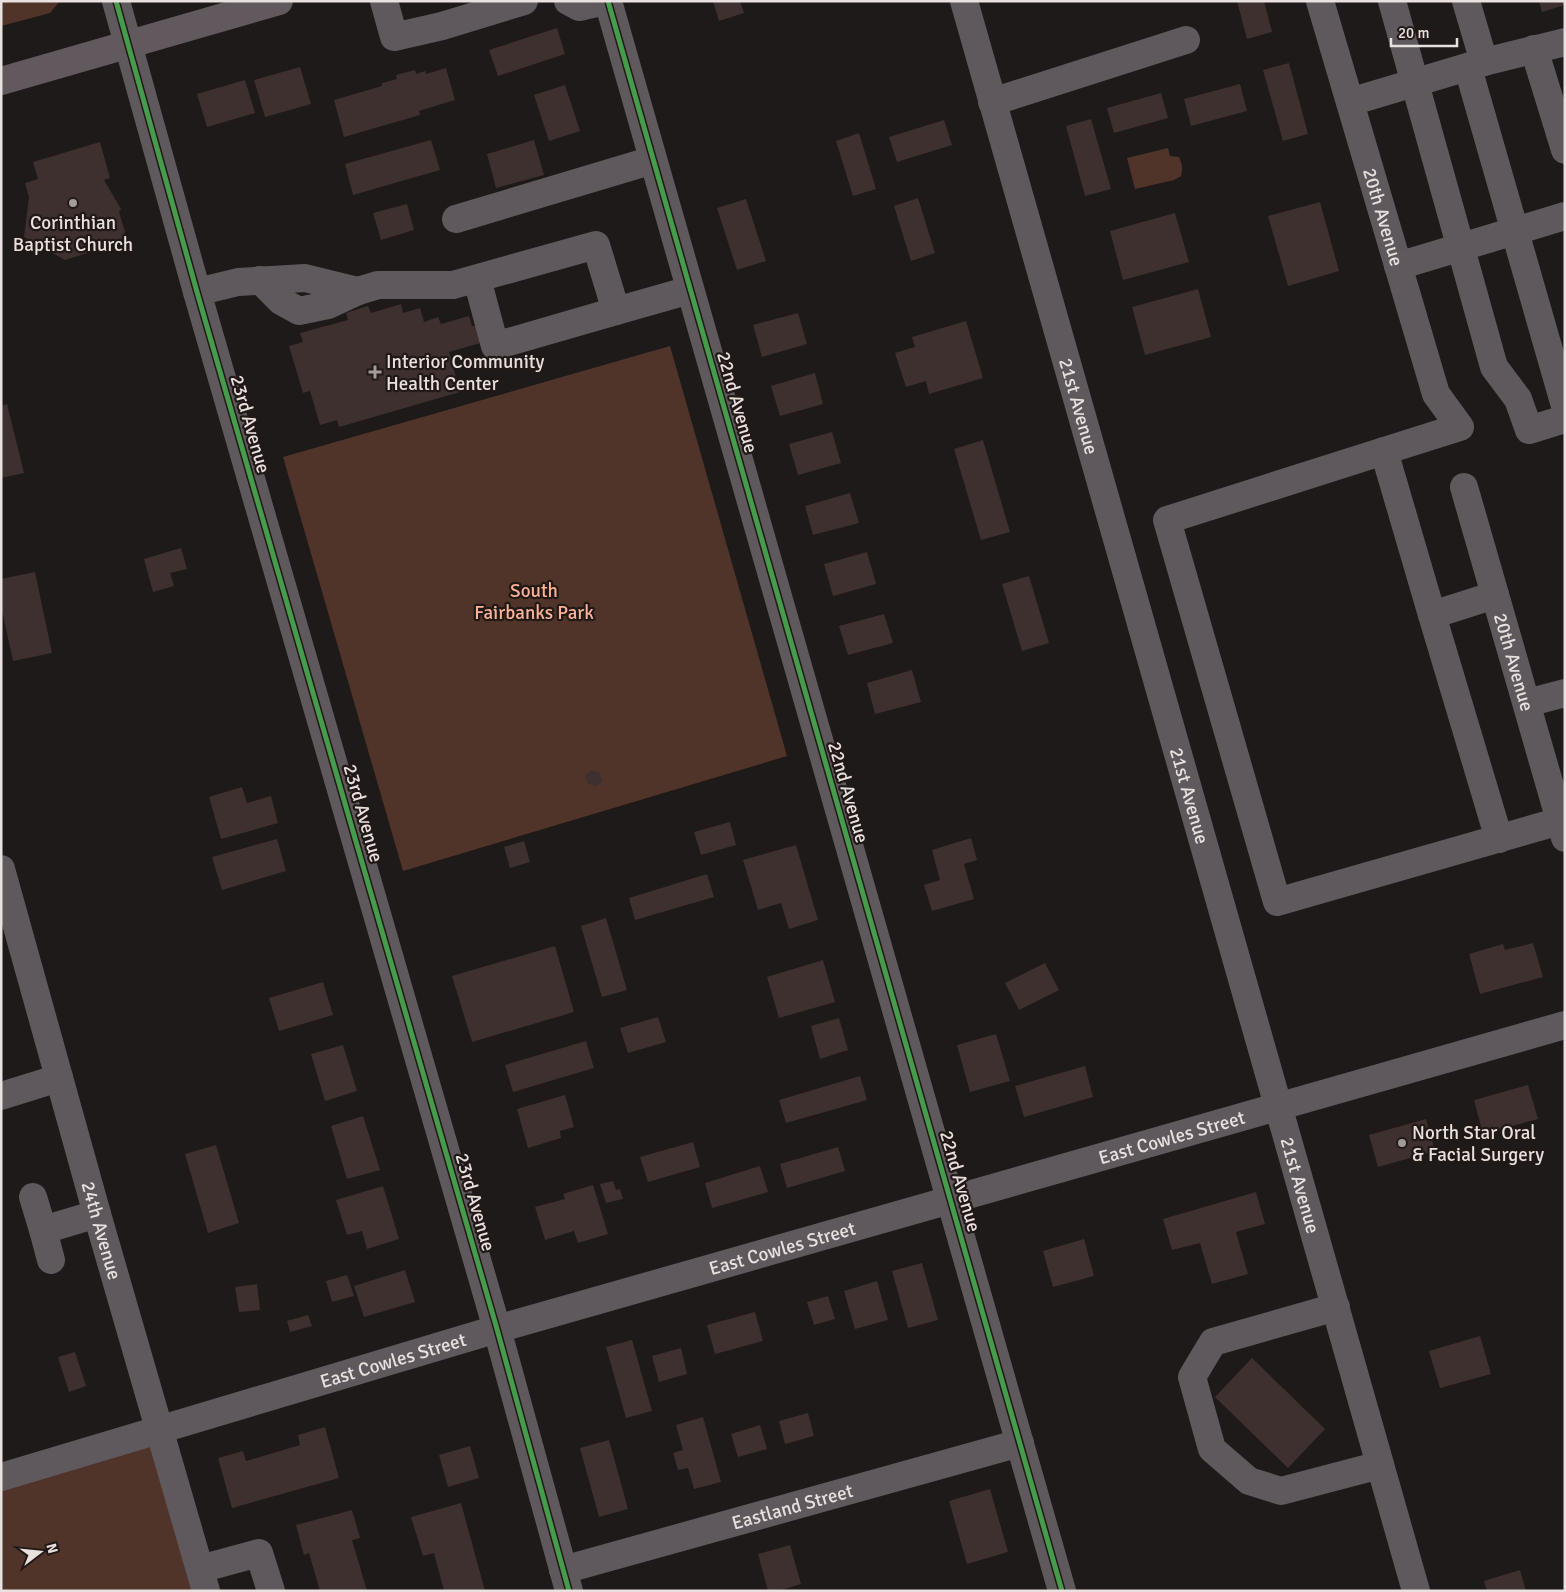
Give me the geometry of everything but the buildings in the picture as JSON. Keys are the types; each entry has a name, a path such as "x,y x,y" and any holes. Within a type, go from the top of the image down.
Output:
{"main road":[{"path":"1,81 279,1"}],"street":[{"name":"23rd Avenue","path":"116,1 197,292 497,1329 566,1580"},
{"path":"384,1 394,37 468,9 524,1"},
{"path":"568,1 579,7 606,1"},
{"name":"22nd Avenue","path":"606,1 1062,1591"},
{"name":"21st Avenue","path":"964,1 1280,1106 1416,1591"},
{"name":"20th Avenue","path":"1320,1 1436,394 1460,427 1384,450"},
{"path":"1392,1 1494,368 1518,399 1529,430 1565,419"},
{"path":"1466,1 1476,65 1515,232 1565,406"},
{"path":"992,102 1186,40"},
{"path":"1350,102 1534,48 1565,42"},
{"path":"1534,48 1565,150"},
{"path":"456,220 653,160"},
{"path":"1398,266 1565,216"},
{"path":"197,292 238,282 305,278 358,291 378,285 453,285 477,280 596,245 616,311"},
{"path":"477,280 495,346 690,290"},
{"path":"1499,839 1384,450 1167,520 1277,902 1499,839 1562,830"},
{"name":"20th Avenue","path":"1464,486 1562,830"},
{"path":"1432,615 1495,595"},
{"path":"1527,704 1565,693"},
{"name":"24th Avenue","path":"1,869 97,1214 203,1580"},
{"name":"East Cowles Street","path":"1,1478 497,1329 1565,1025"},
{"path":"1,1096 59,1078"},
{"path":"33,1197 51,1260"},
{"path":"43,1230 97,1214"},
{"path":"1336,1307 1213,1342 1192,1378 1212,1449 1249,1481 1281,1491 1380,1465"},
{"name":"Eastland Street","path":"566,1580 1020,1443"},
{"path":"203,1580 259,1553 271,1591"}],"green space":[{"path":"1,1 60,1 50,13 1,26"},
{"path":"1168,148 1170,156 1179,157 1182,166 1181,176 1174,180 1135,189 1127,158"},
{"name":"South Fairbanks Park","path":"670,346 787,756 403,871 283,457"},
{"path":"160,1431 206,1591 1,1591 1,1477"}],"cycle path":[{"path":"116,1 197,292 497,1329 569,1591"},
{"path":"608,1 1062,1591"}],"place":[{"name":"Corinthian Baptist Church","path":"73,203"},
{"name":"Interior Community Health Center","path":"375,372"},
{"name":"North Star Oral & Facial Surgery","path":"1402,1143"}]}
